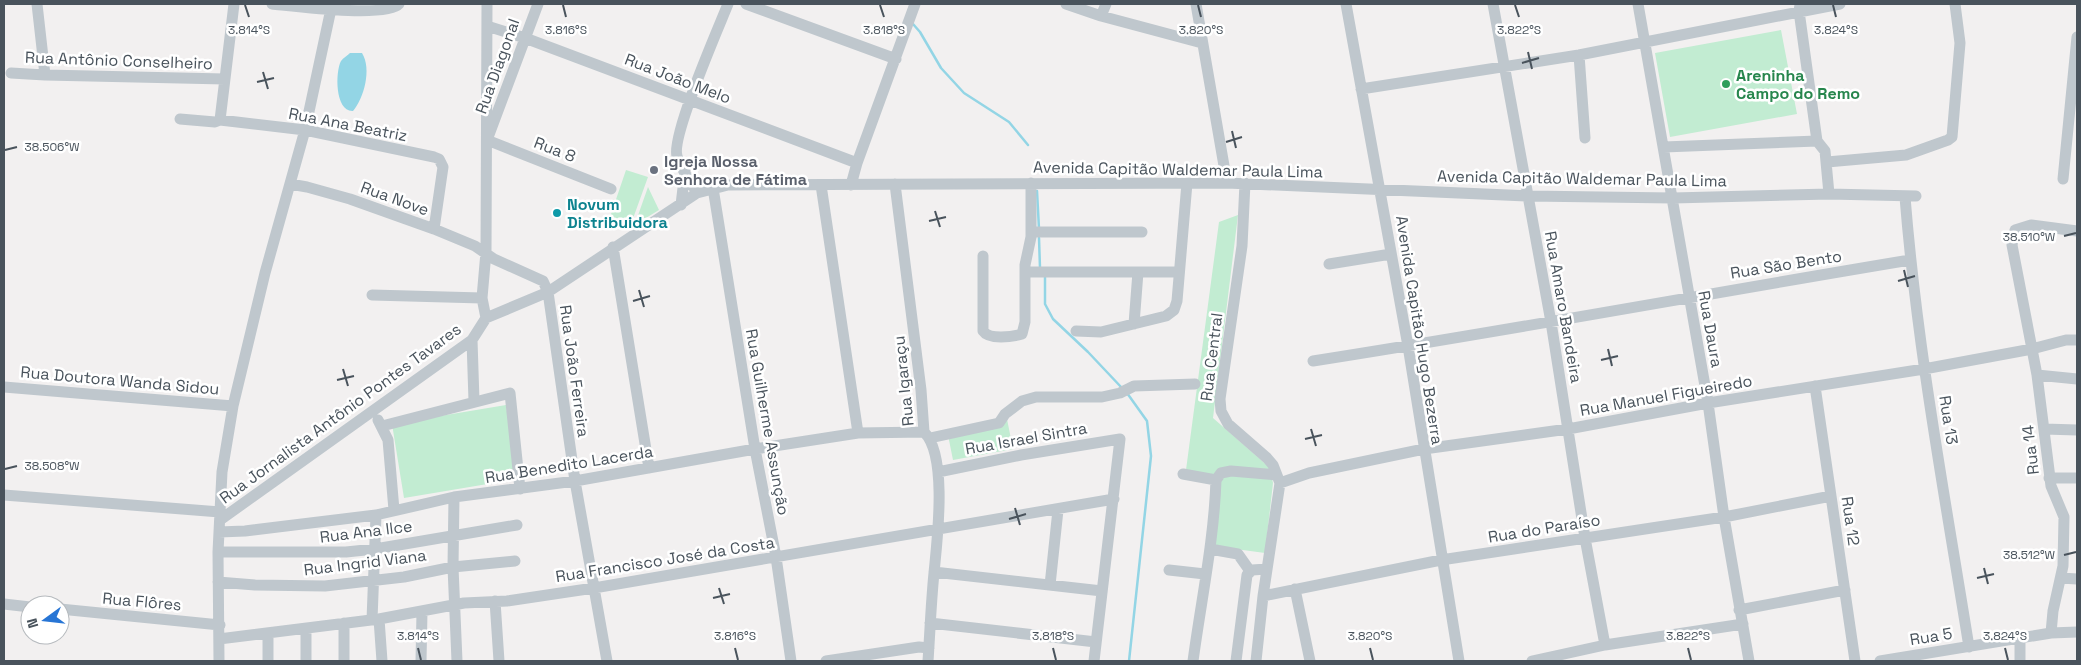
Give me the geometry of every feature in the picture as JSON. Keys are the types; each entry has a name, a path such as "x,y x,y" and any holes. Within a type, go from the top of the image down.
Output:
{"street":[{"path":"37,4 44,75"},
{"path":"220,120 234,4"},
{"path":"272,4 353,10 395,6"},
{"path":"486,318 482,298 486,252 487,4"},
{"name":"Rua Diagonal","path":"487,140 538,4"},
{"path":"697,193 676,153 690,100 728,4"},
{"path":"746,4 896,59"},
{"path":"851,185 857,163 915,4"},
{"path":"1066,4 1101,16 1202,43"},
{"path":"1101,16 1106,4"},
{"path":"1196,4 1227,183"},
{"name":"Avenida Capitão Hugo Bezerra","path":"1346,4 1408,346 1441,560 1459,661"},
{"name":"Rua Amaro Bandeira","path":"1493,4 1529,196 1585,538 1605,645"},
{"name":"Rua Daura","path":"1638,4 1708,403 1724,517 1749,661"},
{"path":"1361,89 1579,55 1646,42 1800,7 1840,4"},
{"path":"1827,162 1906,155 1952,137 1960,43 1955,4"},
{"path":"1800,7 1817,140 1823,146 1827,162 1829,194"},
{"name":"Rua Jornalista Antônio Pontes Tavares","path":"219,661 218,552 222,472 233,406 266,268 305,130 331,9"},
{"name":"Rua João Melo","path":"487,26 525,38 857,163"},
{"path":"2063,179 2077,37"},
{"path":"1579,55 1585,138"},
{"name":"Rua Antônio Conselheiro","path":"11,73 225,79"},
{"name":"Rua Ana Beatriz","path":"180,119 215,122 220,120 305,130 439,159 443,166 434,229"},
{"name":"Rua 8","path":"487,140 611,189"},
{"path":"1664,147 1817,140"},
{"path":"680,205 685,171"},
{"path":"1076,331 1101,332 1172,313 1177,301 1187,183"},
{"name":"Avenida Capitão Waldemar Paula Lima","path":"486,318 548,292 613,247 697,193 728,185 1246,183 1529,196 1673,198 1829,194 1910,196"},
{"name":"Rua Central","path":"1246,183 1242,238 1221,392 1221,411 1228,424 1267,458 1278,479"},
{"name":"Rua Nove","path":"290,184 350,199 434,229 486,252 494,259 543,281 548,292"},
{"name":"Rua Igaraçu","path":"895,184 927,435 938,472 939,529 928,661"},
{"path":"982,256 982,327 987,335 1015,336 1023,332 1025,272 1032,232 1031,184"},
{"path":"821,186 858,434"},
{"name":"Rua Guilherme Assunção","path":"713,188 755,449 776,557 791,661"},
{"name":"Rua 13","path":"1910,196 1910,260 1924,369 1969,647"},
{"name":"Rua 14","path":"2051,633 2055,598 2061,578 2065,529 2064,517 2049,478 2037,376 2012,246 2013,232 2018,228 2031,225 2077,231"},
{"path":"1032,232 1142,232"},
{"path":"613,247 649,468"},
{"path":"1329,264 1391,254"},
{"name":"Rua São Bento","path":"1313,361 1910,260"},
{"path":"1025,272 1179,272"},
{"path":"1134,324 1138,272"},
{"name":"Rua João Ferreira","path":"548,292 575,481 607,661"},
{"path":"372,295 482,298"},
{"name":"Rua Jornalista Antônio Pontes Tavares","path":"4,495 220,521 472,340 486,318"},
{"path":"472,340 474,401"},
{"name":"Rua Manuel Figueiredo","path":"1278,479 1424,449 1568,430 1708,403 1924,369 2032,349 2058,342 2077,340"},
{"path":"2037,376 2077,378"},
{"name":"Rua Benedito Lacerda","path":"220,521 245,531 376,515 454,497 575,481 755,449 858,434 927,435 999,423 1011,409 1022,401 1029,399 1050,396 1102,397 1134,386 1195,384"},
{"name":"Rua 12","path":"1815,386 1855,661"},
{"name":"Rua Doutora Wanda Sidou","path":"4,387 233,406"},
{"path":"382,426 474,401 510,394 520,489"},
{"path":"372,412 382,426 388,440 394,510"},
{"path":"2044,429 2077,430"},
{"name":"Rua Israel Sintra","path":"938,472 1021,454 1120,439 1114,499"},
{"path":"1193,661 1210,549 1216,480 1221,473 1231,471 1278,479 1256,661"},
{"path":"1183,474 1216,480"},
{"path":"2049,478 2077,478"},
{"name":"Rua do Paraíso","path":"1263,596 1441,560 1724,517 1831,496"},
{"path":"454,497 453,567 457,661"},
{"path":"1094,661 1114,499"},
{"name":"Rua Francisco José da Costa","path":"220,639 376,620 454,605 484,601 507,601 594,588 1114,499"},
{"path":"1050,585 1058,510"},
{"path":"376,515 373,581 382,661"},
{"name":"Rua Ana Ilce","path":"218,552 320,554 375,549 517,525"},
{"path":"2065,529 2077,529"},
{"path":"1210,549 1238,554 1250,571"},
{"name":"Rua Ingrid Viana","path":"218,582 325,586 373,581 453,567 515,561"},
{"path":"1250,571 1267,569"},
{"path":"1169,570 1205,574"},
{"path":"1236,661 1246,584 1250,571"},
{"path":"934,572 1102,591"},
{"path":"2061,578 2077,579"},
{"path":"1295,589 1310,661"},
{"path":"1739,610 1844,590"},
{"path":"495,601 499,661"},
{"path":"4,604 20,605"},
{"name":"Rua Flôres","path":"70,610 220,625"},
{"path":"421,661 422,612"},
{"path":"344,623 344,661"},
{"path":"930,624 1096,642"},
{"path":"1532,661 1569,657 1605,645 1743,624"},
{"path":"306,629 306,661"},
{"name":"Rua 5","path":"1880,661 2051,633 2077,632"},
{"path":"268,634 268,661"},
{"path":"2020,639 2020,661"},
{"path":"826,661 919,647 929,648"}],"green space":[{"name":"Areninha Campo do Remo","path":"1781,30 1797,114 1670,137 1655,53"},
{"path":"626,170 648,177 631,224 610,217"},
{"path":"648,187 659,210 641,221 636,221"},
{"path":"1238,215 1213,418 1269,467 1273,483 1265,553 1213,546 1220,477 1186,470 1219,222"},
{"path":"506,405 517,479 404,498 392,424"},
{"path":"1007,419 1013,449 953,460 947,430"}],"water":[{"path":"350,53 362,53 366,67 363,91 353,111 347,110 343,105 337,82 341,61"}],"waterway":[{"path":"913,24 920,32 941,68 964,93 1009,122 1028,145"},
{"path":"1037,191 1039,229"},
{"path":"1039,238 1040,268"},
{"path":"1045,277 1045,304 1053,319 1122,388"},
{"path":"1127,393 1147,421 1151,456 1129,661"}],"place":[{"name":"Areninha Campo do Remo","path":"1726,84"},
{"name":"Igreja Nossa Senhora de Fátima","path":"654,170"},
{"name":"Novum Distribuidora","path":"557,213"}]}
